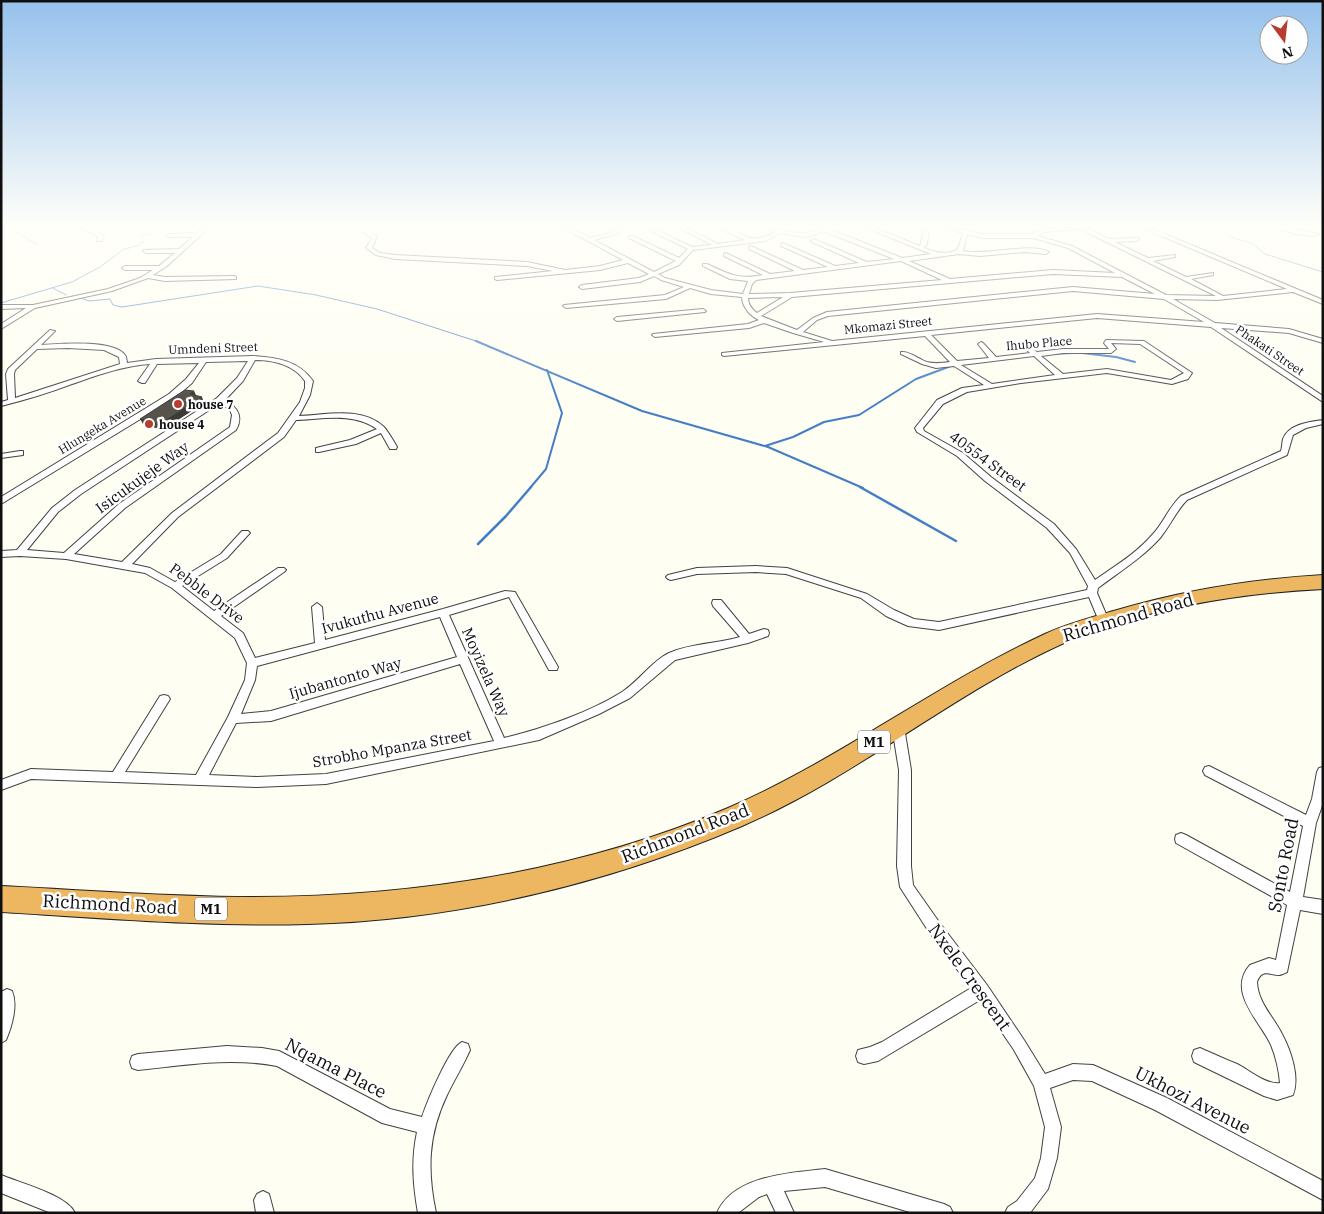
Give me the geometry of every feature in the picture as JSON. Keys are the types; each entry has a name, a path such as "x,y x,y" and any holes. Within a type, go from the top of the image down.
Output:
{"highway":[{"name":"Richmond Road","path":"1,899 252,911 345,909 421,901 509,886 602,864 735,817 787,792 1013,660 1055,638 1161,604 1236,589 1323,582"}],"street":[{"path":"1,307 33,307 127,284"},
{"path":"582,287 617,284"},
{"path":"678,284 688,287 745,296 790,295 919,284"},
{"path":"749,284 745,296 749,311 756,317 834,342"},
{"name":"Phakati Street","path":"1140,284 1213,325 1323,400"},
{"path":"1194,284 1223,298"},
{"path":"1279,284 1323,302"},
{"path":"617,319 673,305 688,287"},
{"path":"799,332 815,319 827,314 1044,292 1081,290 1166,297 1223,298 1294,290"},
{"path":"756,317 790,295"},
{"path":"566,306 673,305 703,311"},
{"path":"1,327 33,307"},
{"name":"Mkomazi Street","path":"724,354 1097,316 1290,331 1323,341"},
{"path":"655,335 749,326 764,320"},
{"path":"12,401 10,372 19,360 52,331"},
{"path":"926,333 954,363 989,386 1061,376"},
{"name":"Ihubo Place","path":"904,352 932,366 1063,351 1112,351 1114,349 1107,343 1108,341 1139,341 1149,345 1188,373 1185,377 1172,382 1115,371 1061,376"},
{"path":"981,344 994,358"},
{"path":"35,347 111,348 122,356 124,364"},
{"path":"1026,347 1061,376"},
{"path":"20,553 55,510 78,492 220,400 236,384 253,358"},
{"name":"Umndeni Street","path":"1,404 124,364 156,361 270,358 284,362 306,375 309,386 294,418 277,439 174,515 125,565"},
{"name":"Hlungeka Avenue","path":"1,501 172,396 189,381 205,359"},
{"path":"142,381 156,361"},
{"name":"40554 Street","path":"989,386 965,390 946,398 920,425 920,430 954,450 986,478 1030,508 1053,527 1084,566 1093,590"},
{"name":"Isicukujeje Way","path":"66,556 122,506 232,428 237,418 236,413 230,406 220,400"},
{"path":"294,418 342,417 363,419 378,426 393,447"},
{"path":"671,577 697,572 756,569 781,570 864,596 895,616 912,623 939,626 1093,590 1154,539 1166,525 1176,505 1184,498 1278,457 1286,451 1288,437 1291,433 1298,429 1323,422"},
{"path":"319,450 353,442 382,430"},
{"path":"1,456 20,453"},
{"path":"175,586 224,556 245,534"},
{"name":"Pebble Drive","path":"1,554 20,553 66,556 147,570 175,586 215,615 239,636 252,663"},
{"path":"215,615 281,570"},
{"path":"1093,590 1104,621"},
{"name":"Ivukuthu Avenue","path":"252,663 505,594 512,594 553,667"},
{"path":"717,603 748,639"},
{"path":"317,607 320,644"},
{"name":"Moyizela Way","path":"443,612 501,744"},
{"name":"Strobho Mpanza Street","path":"1,785 31,774 117,775 257,782 326,779 538,735 610,704 626,695 658,666 682,652 748,639 764,633"},
{"name":"Ijubantonto Way","path":"233,719 271,716 464,659"},
{"path":"200,778 233,719 250,680 252,663"},
{"path":"117,775 164,699"},
{"name":"Nxele Crescent","path":"898,727 905,770 904,866 907,887 928,920 982,990 1019,1045 1040,1084 1053,1127 1049,1158 1042,1183 1023,1207 1014,1213"},
{"path":"1209,771 1310,823"},
{"name":"Sonto Road","path":"1200,1056 1271,1091 1281,1092 1287,1089 1288,1078 1278,1042 1252,998 1251,975 1256,970 1269,965 1278,968 1282,967 1310,823 1320,799 1323,772"},
{"path":"1181,839 1295,902 1323,907"},
{"path":"864,1056 872,1055 887,1047 982,990"},
{"path":"1,1035 6,1017 7,996"},
{"path":"427,1213 422,1176 422,1143 425,1126 445,1079 462,1050"},
{"name":"Nqama Place","path":"138,1062 236,1052 261,1054 279,1059 388,1117 425,1126"},
{"name":"Ukhozi Avenue","path":"1040,1084 1074,1070 1093,1073 1160,1104 1323,1192"},
{"path":"726,1213 735,1203 753,1191 771,1184 825,1178 944,1213"},
{"path":"1,1184 57,1206 66,1213"},
{"path":"771,1184 785,1213"}],"building":[{"path":"185,390 194,391 190,394 202,397 159,425 140,419"}],"waterway":[{"path":"1,303 66,284"},
{"path":"81,298 89,301 110,299 113,305 122,307 258,286 316,295 377,309 476,341"},
{"path":"53,288 66,295"},
{"path":"476,341 547,371"},
{"path":"1052,354 1072,353"},
{"path":"1082,353 1116,357 1135,362"},
{"path":"765,446 793,437 824,422 859,415 916,379 951,366"},
{"path":"530,488 546,469 562,413 547,371"},
{"path":"547,371 642,411 768,447 863,488"},
{"path":"478,544 531,487"},
{"path":"860,487 956,541"}],"place":[{"name":"house 7","path":"178,404"},
{"name":"house 4","path":"149,424"}]}
